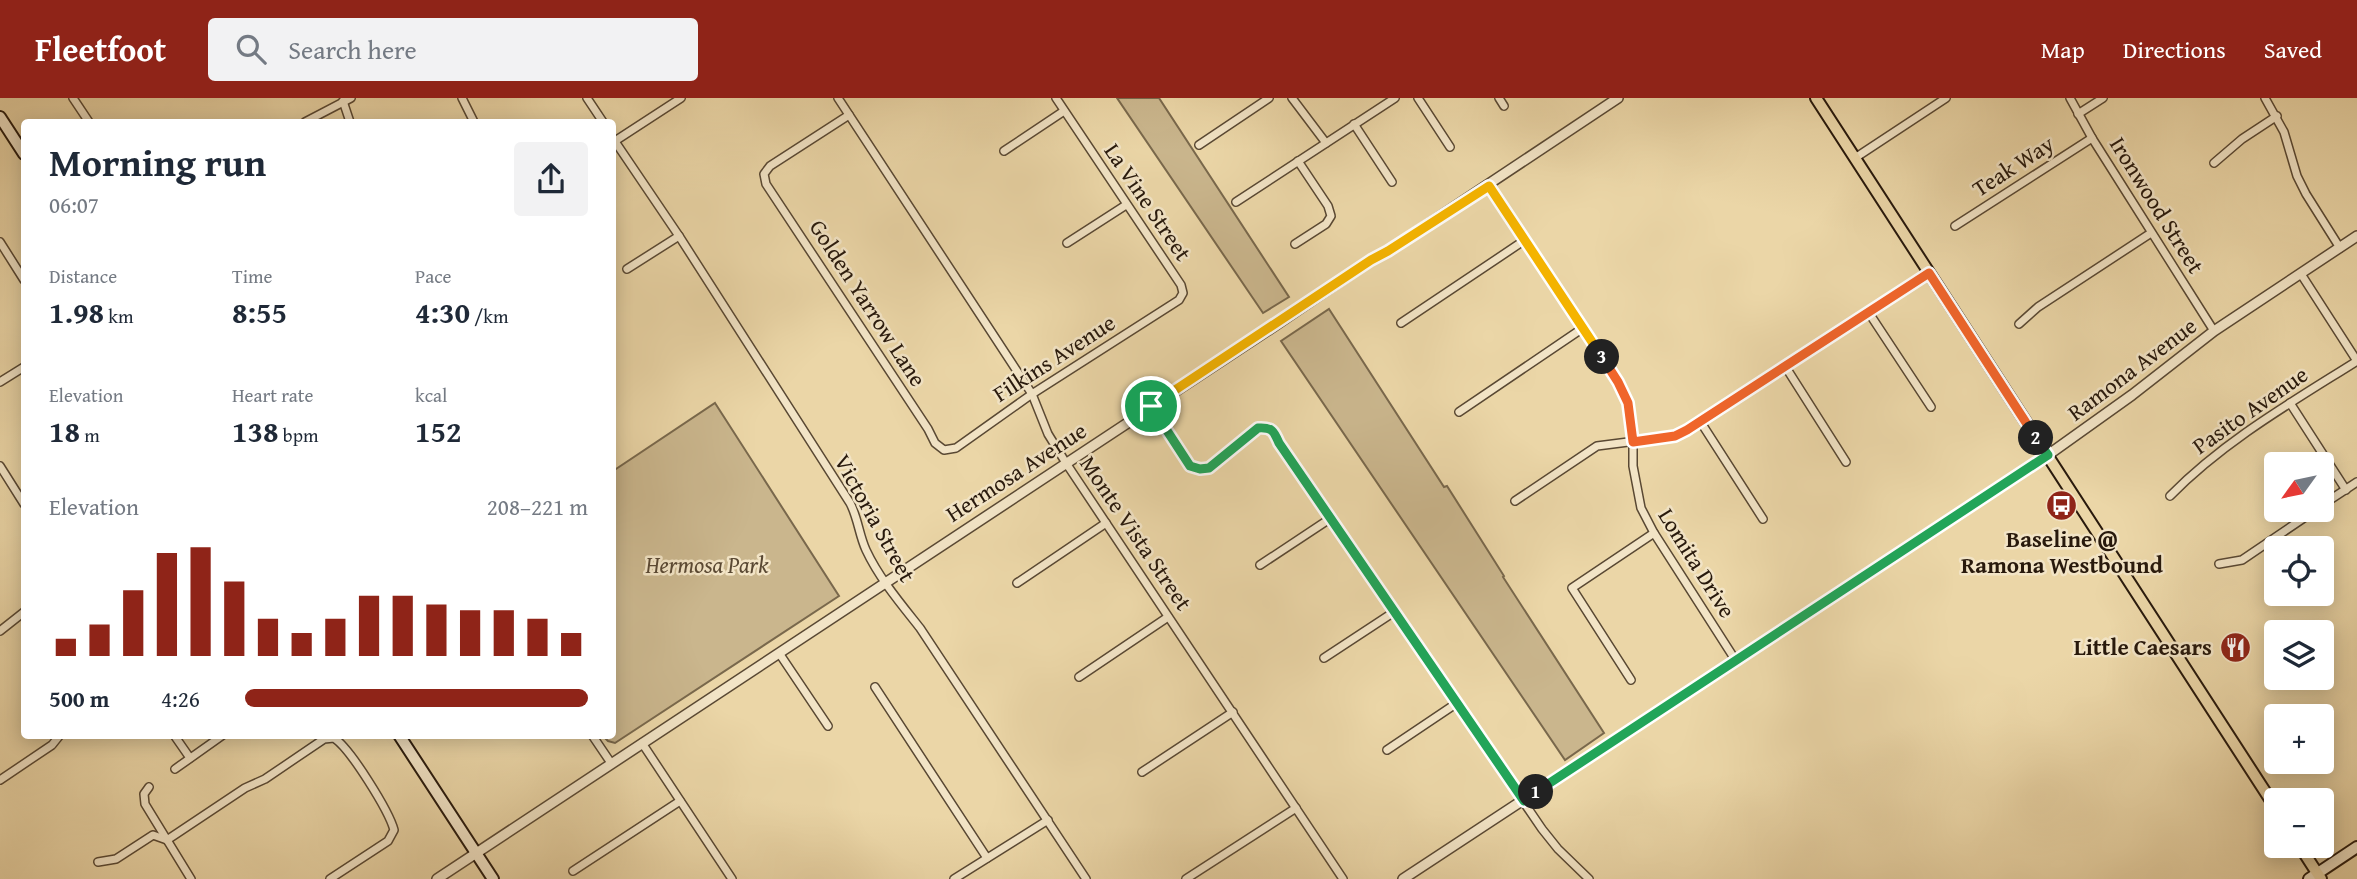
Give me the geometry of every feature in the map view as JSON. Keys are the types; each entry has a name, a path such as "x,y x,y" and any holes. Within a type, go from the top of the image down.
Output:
{"main road":[{"path":"1816,98 2264,790"},
{"path":"0,117 21,149"},
{"path":"402,739 494,879"},
{"path":"2306,858 2316,877 2357,847"}],"street":[{"path":"73,98 87,119"},
{"path":"462,98 472,119"},
{"path":"587,98 601,119"},
{"path":"616,138 681,98"},
{"name":"Monte Vista Street","path":"838,98 1032,394 1048,434 1066,463 1343,879"},
{"name":"La Vine Street","path":"1056,98 1181,285 1183,293"},
{"path":"1199,145 1269,98"},
{"path":"1292,98 1326,143"},
{"path":"1377,98 1382,106"},
{"path":"1236,202 1395,98"},
{"path":"1418,98 1450,147"},
{"path":"1499,98 1504,106"},
{"name":"Hermosa Avenue","path":"437,879 1371,260 1489,186 1618,98"},
{"path":"1855,158 1946,98"},
{"name":"Ironwood Street","path":"2070,98 2092,138 2214,331"},
{"path":"2078,114 2103,98"},
{"path":"2265,98 2284,132 2297,176 2340,247"},
{"path":"310,119 347,99 350,119"},
{"path":"1003,151 1065,111"},
{"name":"Golden Yarrow Lane","path":"849,115 770,166 764,174 766,184 929,429 935,443 944,450"},
{"path":"2214,163 2242,139 2277,116"},
{"path":"1354,124 1392,182"},
{"name":"Teak Way","path":"1955,226 2092,138"},
{"name":"Victoria Street","path":"616,142 850,503 858,519 865,549 1086,879"},
{"path":"1295,244 1326,224 1331,216 1328,206 1298,161"},
{"name":"Lomita Drive","path":"1489,186 1618,382 1628,403 1636,487 1641,508 1654,533 1736,661"},
{"path":"1067,243 1126,205"},
{"path":"2019,324 2038,307 2151,233"},
{"path":"627,270 679,236"},
{"name":"Ramona Avenue","path":"1404,879 2048,455 2132,395 2214,331 2357,236"},
{"path":"1401,323 1525,240"},
{"path":"0,242 21,275"},
{"path":"0,261 9,256"},
{"path":"1516,501 1597,446 1675,436 1929,273"},
{"path":"2301,274 2357,361"},
{"name":"Filkins Avenue","path":"944,450 956,448 1032,394 1179,300 1183,293"},
{"path":"1869,313 1931,407"},
{"path":"1459,412 1583,328"},
{"name":"Pasito Avenue","path":"2170,496 2193,473 2257,424 2357,361"},
{"path":"1785,366 1846,462"},
{"path":"0,383 21,369"},
{"path":"2290,402 2346,490"},
{"path":"1151,406 1190,466 1200,469 1209,468 1258,428 1268,427 1274,430 1279,443 1524,801 1558,849 1589,879"},
{"path":"1700,421 1763,519"},
{"path":"0,466 21,499"},
{"path":"2334,498 2357,482"},
{"path":"1260,565 1331,518"},
{"path":"2219,564 2242,559 2298,522"},
{"path":"1017,583 1106,523"},
{"path":"1630,680 1572,588 1654,533"},
{"path":"1325,658 1394,612"},
{"path":"0,631 21,614"},
{"path":"1079,677 1168,617"},
{"path":"779,653 828,726"},
{"path":"875,687 987,858"},
{"path":"1387,750 1457,703"},
{"path":"1142,772 1233,712"},
{"path":"0,780 57,739"},
{"path":"177,739 190,758"},
{"path":"175,769 217,739"},
{"path":"167,840 324,739"},
{"path":"330,879 388,841 394,830 390,817 347,749 336,739"},
{"path":"595,739 611,763"},
{"path":"642,743 732,879"},
{"path":"147,790 145,804 191,879"},
{"path":"573,870 680,800"},
{"path":"1186,879 1296,808"},
{"path":"954,879 1048,820"},
{"path":"98,862 116,859 153,835 167,840"}],"green space":[{"path":"1117,98 1159,98 1289,297 1263,313"},
{"path":"1329,309 1444,487 1447,486 1604,733 1565,760 1281,341"},
{"name":"Hermosa Park","path":"715,403 839,596 615,743 606,739 616,739 616,469"}],"place":[{"name":"Baseline @ Ramona Westbound","path":"2062,505"},
{"name":"Little Caesars","path":"2235,647"}],"route":[{"path":"1489,186 1618,382 1628,403 1633,442 1675,436 1687,430 1929,273 2048,455 1524,801 1279,443 1274,430 1268,427 1258,428 1209,468 1200,469 1190,466 1151,406 1371,260 1489,186"}]}
